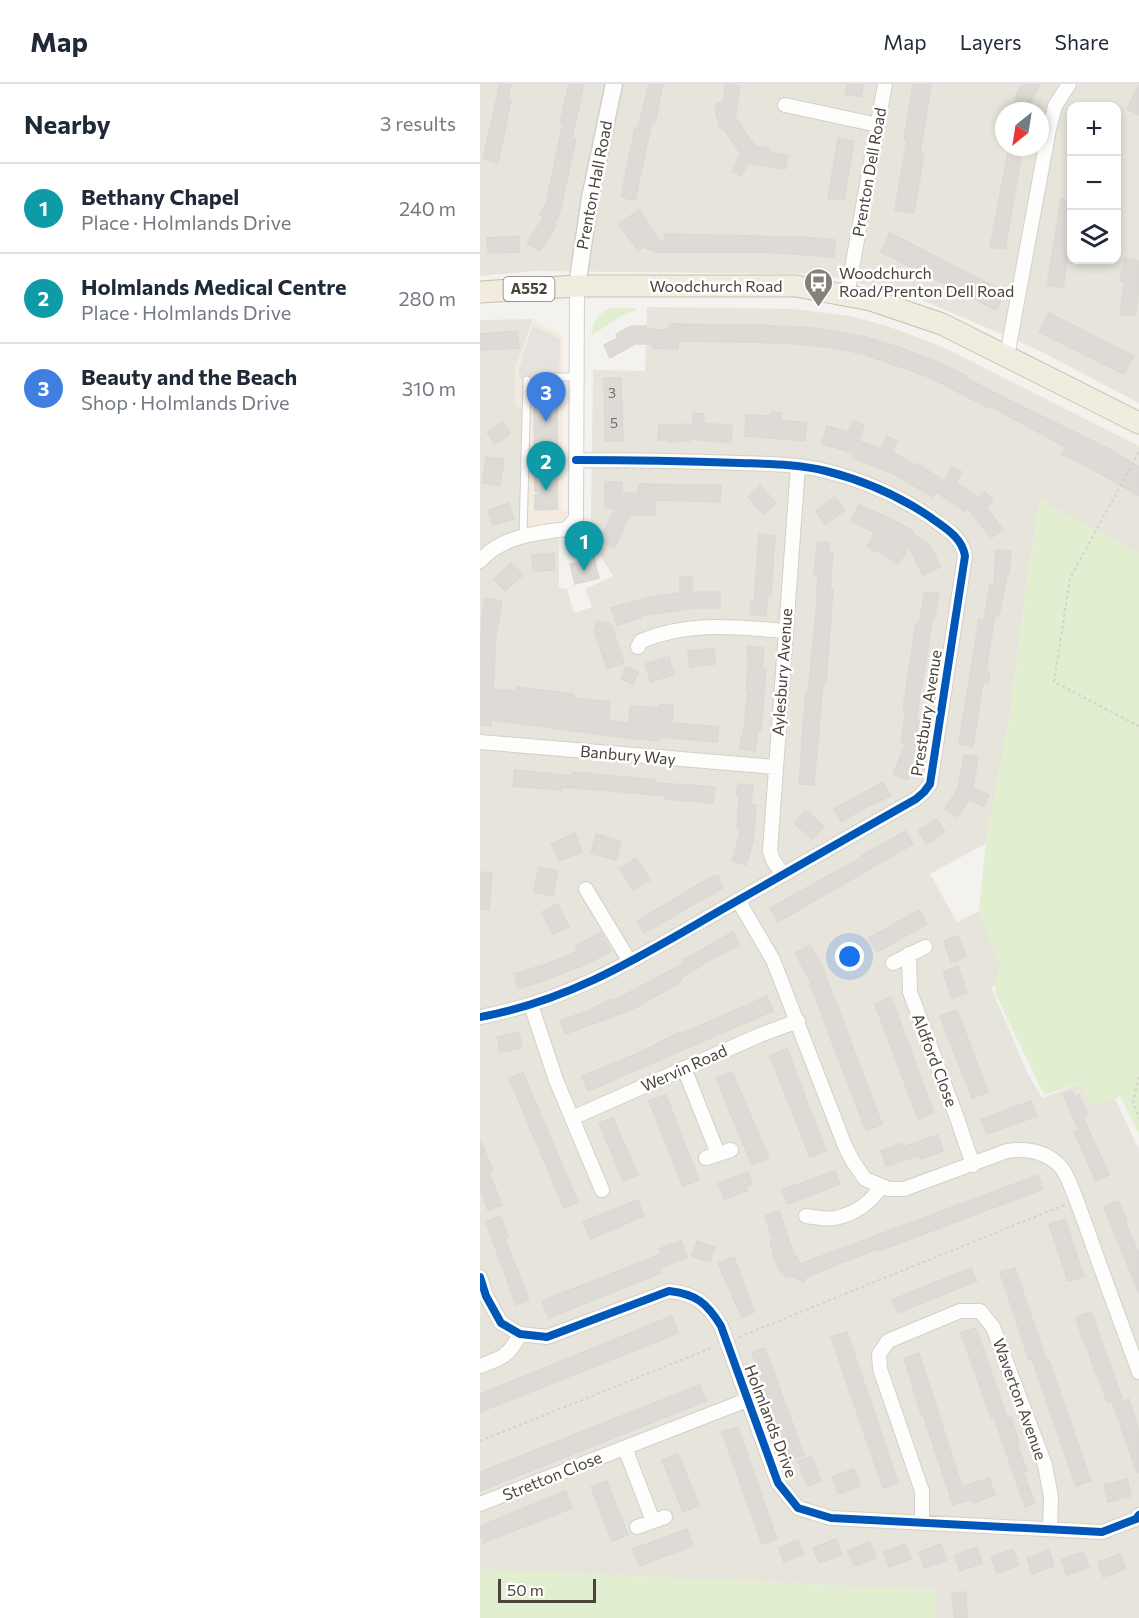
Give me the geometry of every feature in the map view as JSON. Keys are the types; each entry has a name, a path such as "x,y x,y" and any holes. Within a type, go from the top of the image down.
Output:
{"highway":[{"name":"Woodchurch Road","path":"480,292 577,286 796,286 871,300 942,324 1137,417"}],"street":[{"name":"Prenton Hall Road","path":"577,286 590,198 614,84"},
{"name":"Prenton Dell Road","path":"848,296 885,84"},
{"path":"1007,356 1049,129 1055,106 1070,84"},
{"path":"785,105 878,125"},
{"path":"482,552 531,532 567,529 576,518 577,286"},
{"name":"Prestbury Avenue","path":"480,1017 531,1005 573,990 630,962 916,799 930,783 965,556 962,544 947,529 899,499 876,488 826,471 798,466 668,460 576,460"},
{"name":"Aylesbury Avenue","path":"783,875 770,851 798,466"},
{"path":"638,642 652,636 703,626 785,631"},
{"name":"Banbury Way","path":"480,742 775,767"},
{"path":"586,890 630,962"},
{"path":"738,900 774,960 845,1146 866,1179 889,1189 904,1189 1006,1151 1021,1149 1036,1151 1049,1157 1062,1168 1076,1200 1139,1372"},
{"path":"893,963 925,947"},
{"name":"Aldford Close","path":"909,954 910,992 973,1165"},
{"path":"531,1005 556,1080 602,1190"},
{"name":"Wervin Road","path":"572,1118 760,1035 798,1022"},
{"path":"684,1068 718,1154"},
{"path":"806,1216 834,1219 865,1205 881,1186"},
{"path":"480,1277 486,1296 501,1323 520,1334 514,1348 506,1356 480,1366"},
{"name":"Holmlands Drive","path":"520,1334 547,1337 669,1291 684,1293 699,1299 716,1318 778,1483 798,1508 831,1518 1102,1532 1136,1519 1139,1515"},
{"name":"Waverton Avenue","path":"922,1522 922,1491 880,1369 879,1354 888,1341 898,1336 960,1311 980,1311 993,1327 1045,1465 1051,1497 1050,1529"},
{"name":"Stretton Close","path":"480,1504 747,1400"},
{"path":"625,1448 659,1519 637,1527"}],"lane":[{"path":"556,376 577,377"},
{"path":"523,536 527,380"}],"path":[{"path":"1139,452 1070,578 1054,682 1139,726"},
{"path":"1139,1077 1133,1102 1139,1118"},
{"path":"480,1441 1076,1200"}],"shaded area":[{"path":"480,84 1139,84 1139,403 1034,348 915,297 821,274 534,271 480,276"},
{"path":"647,307 793,309 850,316 887,326 943,347 1139,446 1139,554 1040,500 1010,715 986,841 985,844 930,874 957,922 979,911 1013,978 991,988 1027,1072 1042,1098 1104,1075 1139,1150 1139,1618 935,1618 935,1590 480,1569 480,320 533,319 515,369 516,405 523,410 519,542 559,536 559,588 567,589 574,613 592,607 585,589 613,576 586,532 591,521 593,370 645,371"},
{"path":"533,319 563,337 562,510 569,511 570,518 565,526 520,529 523,410 516,405 515,369"},
{"path":"533,325 560,339 559,394 545,394 545,384 533,384 519,378 519,368"}],"green space":[{"path":"612,308 636,308 636,311 626,313 592,335 597,318"},
{"path":"1040,500 1139,554 1139,1134 1120,1096 1094,1107 1078,1084 1044,1095 995,993 999,963 979,911 986,841 1010,715"},
{"path":"480,1569 936,1590 935,1618 480,1618"}],"building":[{"path":"500,84 511,84 508,100 511,100 498,163 483,159"},
{"path":"569,84 584,84 572,138 576,139 559,216 553,224 556,226 540,251 527,243 544,217 540,214 546,204"},
{"path":"649,84 663,84 635,200 621,197 635,128 638,128"},
{"path":"726,84 740,86 735,117 755,146 769,148 769,152 788,156 785,169 748,163 741,176 732,171 741,154 723,128 720,129 715,110 717,103 722,104"},
{"path":"847,84 864,84 861,97 845,94"},
{"path":"913,84 931,84 920,154 924,154 914,213 895,210 907,140 904,140"},
{"path":"1023,84 1041,84 1031,102 1015,102 1017,93"},
{"path":"1139,85 1139,115 1127,109"},
{"path":"838,138 854,141 844,200 828,198"},
{"path":"1007,156 1021,156 1005,249 990,247"},
{"path":"1061,199 1067,200 1067,261 1063,288 1047,285"},
{"path":"639,210 663,245 665,234 801,237 835,240 834,257 766,252 657,252 643,247 638,251 619,224"},
{"path":"890,233 1005,292 996,310 881,252"},
{"path":"519,236 519,252 488,253 487,238"},
{"path":"1125,258 1139,261 1139,290 1135,316 1120,314 1125,282 1120,281"},
{"path":"1049,313 1134,356 1124,374 1039,332"},
{"path":"669,324 814,328 866,337 904,349 967,376 966,378 1107,448 1139,467 1139,496 1062,454 1066,447 990,406 989,408 929,377 863,354 835,348 787,343 678,341 678,349 653,348 653,344 635,344 610,358 604,345 618,338 616,334 631,326 669,330"},
{"path":"517,331 519,348 480,350 480,334"},
{"path":"604,378 621,378 623,441 605,441"},
{"path":"534,398 557,398 557,509 535,510 535,495 543,492 535,491"},
{"path":"771,412 782,413 781,420 807,423 805,441 745,436 746,415 770,416"},
{"path":"693,413 704,414 704,423 732,426 731,443 690,439 690,441 667,442 667,440 658,440 659,425 693,424"},
{"path":"853,421 864,425 859,441 881,449 887,436 897,441 892,452 917,466 918,464 944,481 952,467 962,472 956,482 978,498 985,492 993,501 986,507 1003,529 991,538 967,507 964,511 936,492 933,497 894,474 853,458 854,453 822,444 827,426 849,432"},
{"path":"502,422 510,434 495,444 487,432"},
{"path":"486,457 504,459 500,486 482,483"},
{"path":"605,482 622,482 622,493 638,494 639,484 721,485 720,502 656,500 655,515 630,515 614,548 600,541 615,508 605,508"},
{"path":"760,486 776,503 763,514 748,497"},
{"path":"835,497 845,510 825,524 816,511"},
{"path":"509,503 514,519 493,525 488,510"},
{"path":"859,505 913,531 912,533 931,547 940,567 923,575 909,547 898,564 878,550 877,552 867,546 875,533 851,521"},
{"path":"759,534 775,536 771,594 768,594 766,616 750,614 751,601 754,602"},
{"path":"817,542 829,543 828,552 833,552 830,589 833,589 826,683 823,683 814,785 799,784 806,691 808,692 816,612 818,575 814,575"},
{"path":"996,550 1011,551 1009,574 1007,574 999,616 995,615 986,671 990,672 988,683 983,682 973,747 959,744 979,619 984,620 990,585 994,586"},
{"path":"554,553 555,570 533,571 532,555"},
{"path":"594,558 599,578 575,584 570,564"},
{"path":"511,563 523,575 505,591 494,579"},
{"path":"680,577 692,577 692,592 720,592 720,608 692,608 641,616 641,618 617,625 611,608 650,597 680,593"},
{"path":"925,592 939,594 935,617 933,616 916,721 919,721 913,758 916,759 907,780 893,774 906,743 901,742 906,710 903,709 916,624 919,624"},
{"path":"485,598 502,601 496,636 493,689 515,691 516,687 574,694 574,698 610,701 609,720 629,723 630,706 660,708 660,704 673,705 672,723 719,727 717,742 659,737 659,741 628,738 491,720 491,726 480,725 480,646"},
{"path":"597,621 611,624 624,663 607,668 594,631"},
{"path":"748,646 764,648 762,669 766,669 761,730 758,730 755,751 740,749 748,692 746,692"},
{"path":"714,648 715,664 690,667 688,651"},
{"path":"669,657 674,674 651,682 645,664"},
{"path":"626,667 638,672 633,684 621,679"},
{"path":"964,755 978,757 973,788 989,795 984,806 969,800 957,817 945,809 958,789"},
{"path":"515,770 573,776 573,772 656,780 656,783 715,787 713,803 665,799 665,796 623,792 513,786"},
{"path":"883,782 890,796 860,810 842,822 834,809"},
{"path":"738,784 753,785 751,805 756,805 753,842 746,865 732,861 741,829 737,828"},
{"path":"806,810 824,827 812,839 794,823"},
{"path":"937,819 945,832 927,844 918,831"},
{"path":"905,831 913,844 778,922 770,908 859,859 868,867 861,856"},
{"path":"575,833 582,852 559,861 551,844"},
{"path":"596,834 621,841 616,860 591,853"},
{"path":"636,858 650,880 633,890 620,869"},
{"path":"539,867 558,870 553,896 534,892"},
{"path":"480,872 492,873 489,910 480,909"},
{"path":"713,876 718,876 723,888 644,933 637,921"},
{"path":"558,904 569,927 553,934 542,912"},
{"path":"919,910 927,924 877,952 869,938"},
{"path":"733,932 740,945 710,960 680,979 681,982 633,1009 565,1034 560,1020 593,1010 592,1008 612,999 613,1001 685,963 683,960"},
{"path":"601,933 611,951 589,963 518,988 514,974 578,951 575,946"},
{"path":"958,936 966,957 951,962 944,941"},
{"path":"810,945 822,966 882,1124 866,1131 810,984 812,984 795,953"},
{"path":"958,966 967,993 952,998 943,972"},
{"path":"767,996 773,1011 588,1091 582,1076"},
{"path":"891,997 934,1113 918,1119 875,1004"},
{"path":"957,1010 988,1092 972,1098 940,1016"},
{"path":"519,1032 522,1048 500,1052 497,1037"},
{"path":"787,1049 826,1151 810,1157 770,1056"},
{"path":"732,1072 769,1158 752,1165 716,1078"},
{"path":"523,1073 578,1202 564,1208 509,1078"},
{"path":"1072,1091 1074,1097 1079,1095 1088,1114 1083,1117 1109,1175 1096,1181 1074,1132 1079,1130 1063,1095"},
{"path":"666,1095 699,1180 683,1186 649,1101"},
{"path":"1031,1101 1037,1116 987,1134 981,1119"},
{"path":"613,1118 638,1175 623,1181 599,1123"},
{"path":"938,1135 943,1151 921,1159 920,1155 886,1166 881,1151 902,1143 903,1147"},
{"path":"481,1141 493,1172 489,1173 502,1205 488,1210 480,1189"},
{"path":"835,1171 840,1184 787,1204 782,1190"},
{"path":"748,1172 752,1184 746,1186 747,1191 724,1199 718,1183"},
{"path":"1038,1175 1043,1189 879,1251 878,1249 840,1263 805,1278 804,1282 793,1277 794,1275 785,1277 783,1271 780,1272 774,1257 770,1241 773,1240 765,1216 779,1211 795,1257 797,1256 800,1264"},
{"path":"638,1200 644,1216 590,1239 583,1222"},
{"path":"1118,1201 1139,1253 1139,1293 1104,1207"},
{"path":"500,1216 508,1237 505,1238 529,1300 516,1305 486,1222"},
{"path":"1065,1219 1084,1277 1068,1281 1049,1224"},
{"path":"681,1241 687,1257 659,1268 661,1273 549,1318 542,1301 661,1254 659,1249"},
{"path":"697,1241 715,1247 710,1262 692,1256"},
{"path":"734,1257 754,1312 742,1318 718,1263"},
{"path":"971,1268 977,1281 898,1313 892,1300"},
{"path":"1015,1268 1091,1481 1076,1486 1032,1359 1029,1360 1000,1272"},
{"path":"1091,1312 1123,1401 1129,1399 1139,1432 1139,1472 1137,1473 1112,1401 1107,1402 1076,1317"},
{"path":"672,1316 678,1333 480,1412 480,1394"},
{"path":"976,1328 1007,1418 1011,1417 1019,1443 1017,1444 1027,1471 1023,1472 1035,1503 1025,1507 994,1417 991,1418 961,1333"},
{"path":"847,1332 898,1483 883,1488 831,1337"},
{"path":"765,1348 804,1455 790,1460 752,1353"},
{"path":"919,1353 962,1487 989,1478 995,1495 973,1503 971,1499 953,1505 904,1358"},
{"path":"700,1385 706,1401 480,1491 480,1472"},
{"path":"738,1427 777,1539 762,1544 722,1432"},
{"path":"678,1454 699,1505 683,1512 662,1460"},
{"path":"812,1456 821,1481 807,1486 798,1461"},
{"path":"854,1469 860,1486 838,1494 832,1477"},
{"path":"1127,1479 1131,1496 1108,1502 1104,1485"},
{"path":"607,1481 628,1535 612,1541 591,1487"},
{"path":"566,1491 572,1508 483,1543 480,1526"},
{"path":"687,1529 693,1546 639,1566 633,1549"},
{"path":"836,1539 842,1555 819,1563 813,1548"},
{"path":"798,1540 804,1554 784,1562 779,1548"},
{"path":"870,1542 876,1558 854,1566 848,1550"},
{"path":"905,1544 911,1559 889,1567 883,1552"},
{"path":"941,1544 947,1560 924,1568 919,1552"},
{"path":"977,1547 982,1563 960,1571 955,1555"},
{"path":"1013,1549 1019,1565 997,1573 991,1557"},
{"path":"1049,1550 1054,1566 1032,1574 1027,1558"},
{"path":"1083,1552 1089,1567 1067,1575 1061,1560"},
{"path":"1120,1554 1126,1569 1103,1577 1098,1562"},
{"path":"966,1592 967,1618 954,1618 952,1593"}],"cycle path":[{"path":"480,1017 545,1000 634,960 916,799 930,784 965,556 957,538 918,509 893,496 853,479 816,469 762,464 576,460"},
{"path":"480,1277 486,1296 501,1323 520,1334 547,1337 669,1291 687,1294 700,1301 711,1311 721,1326 778,1483 798,1508 831,1518 1102,1532 1136,1519 1139,1515"}],"place":[{"name":"Woodchurch Road/Prenton Dell Road","path":"818,308"},
{"name":"Beauty and the Beach","path":"546,422"},
{"name":"Holmlands Medical Centre","path":"546,491"},
{"name":"Bethany Chapel","path":"584,571"}]}
